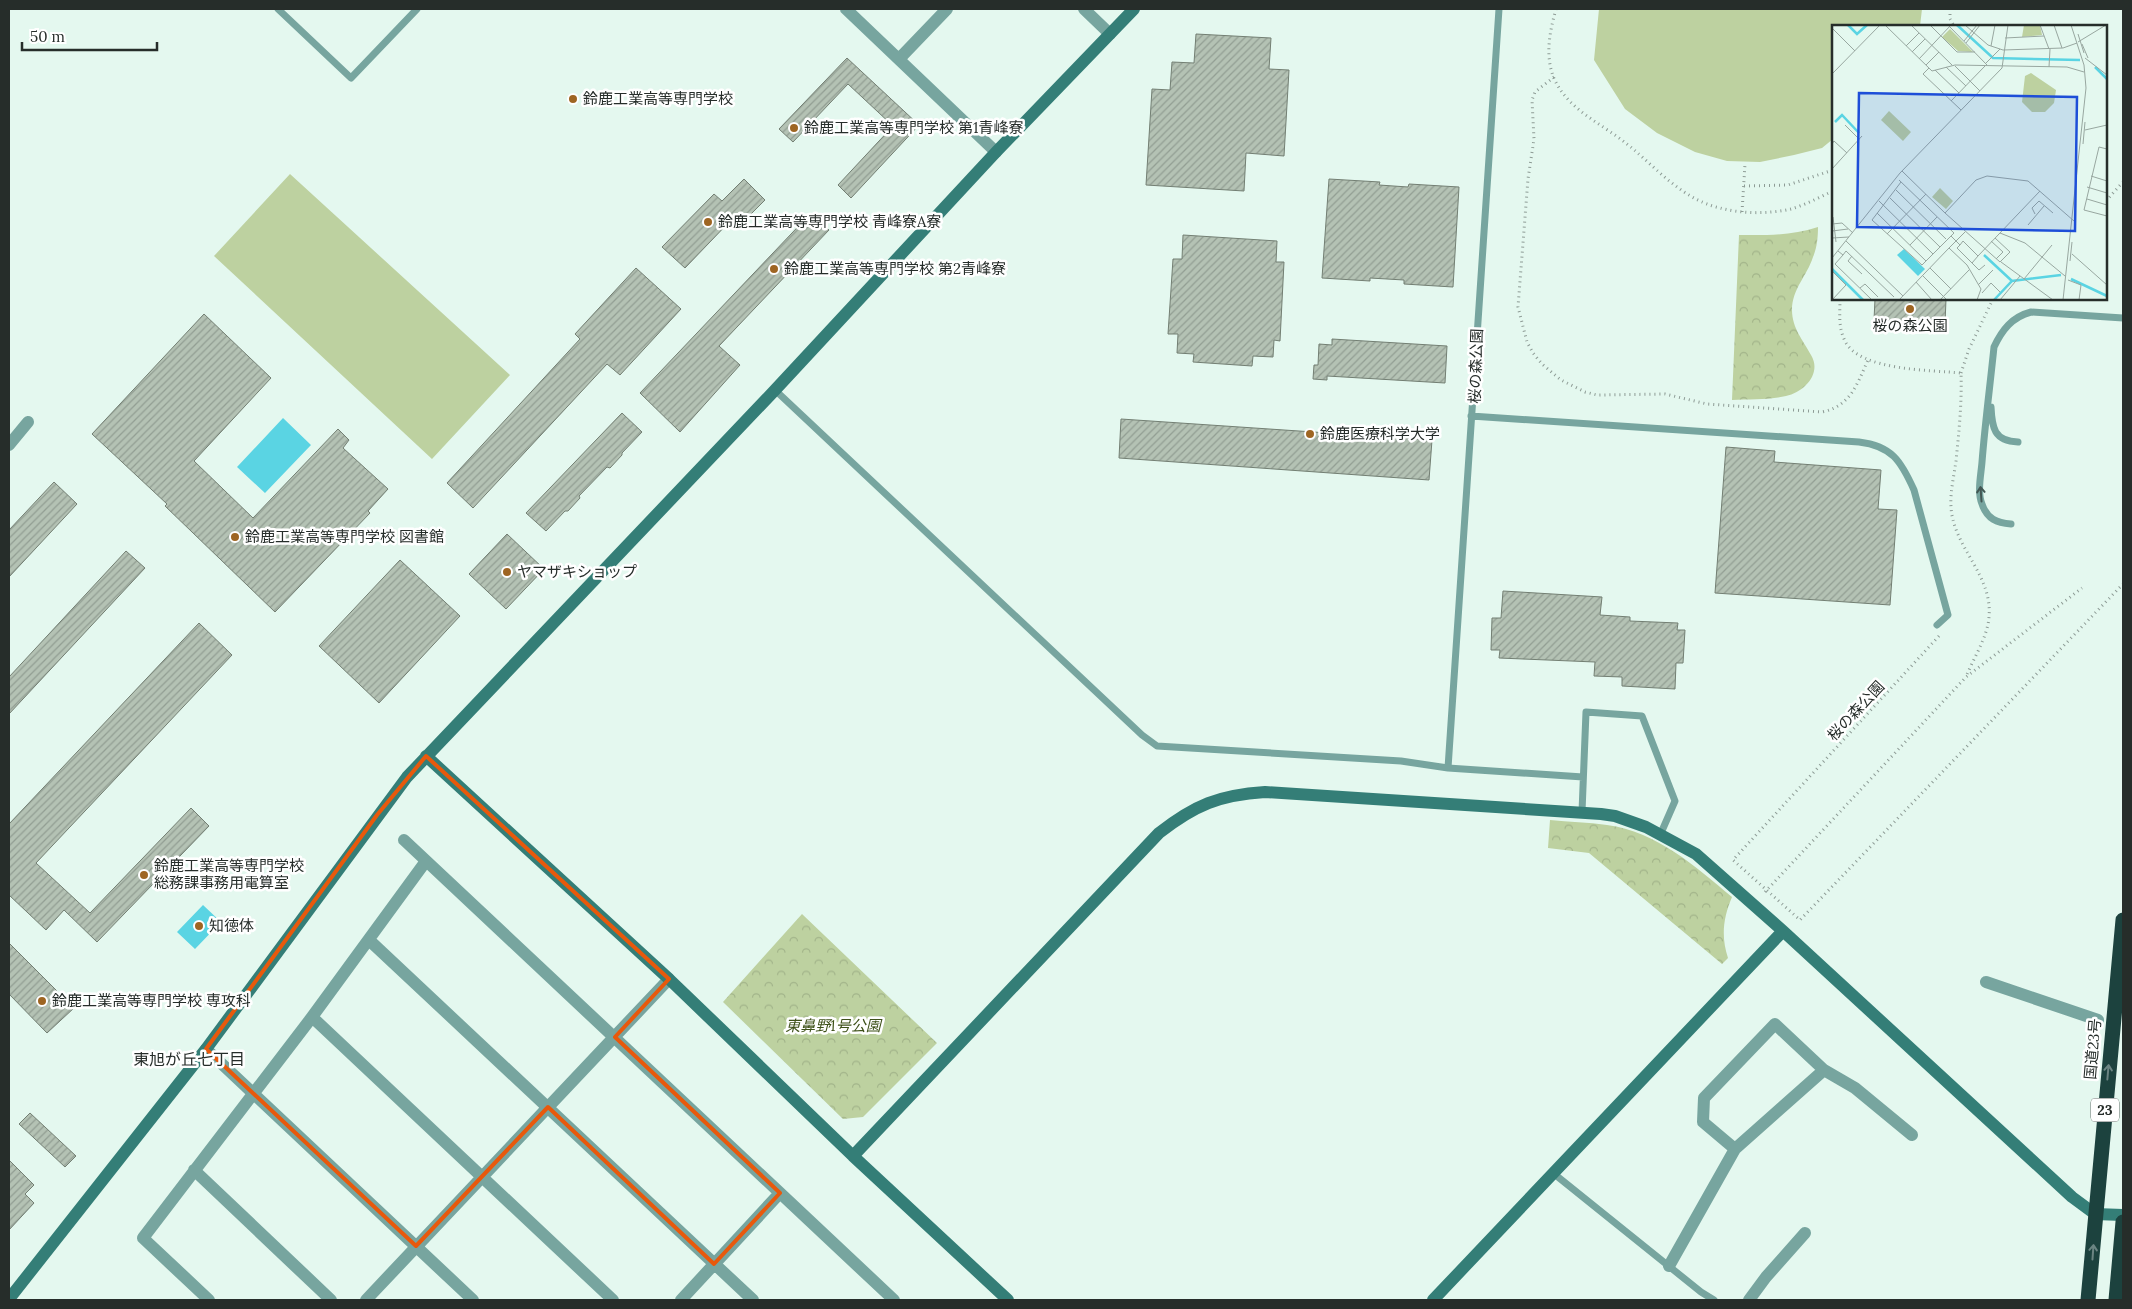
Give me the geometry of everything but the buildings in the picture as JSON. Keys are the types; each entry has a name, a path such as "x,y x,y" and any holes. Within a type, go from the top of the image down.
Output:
{"highway":[{"name":"国道23号","path":"2088,1300 2123,920"},
{"path":"2116,1300 2123,1222"}],"street":[{"path":"846,9 996,152"},
{"path":"899,59 947,9"},
{"path":"1084,9 1110,34"},
{"path":"9,1299 206,1049 407,776 775,390 996,152 1134,9"},
{"path":"9,445 28,422"},
{"path":"426,756 669,979 853,1156 1008,1300"},
{"path":"853,1156 1158,833 1186,813 1226,796 1265,792 1582,812 1615,816 1660,833 1696,854 1783,931 2072,1197 2095,1214 2123,1215"},
{"path":"404,840 894,1300"},
{"path":"209,1300 143,1238 312,1017 426,861"},
{"path":"1433,1300 1783,931"},
{"path":"369,940 753,1300"},
{"path":"366,1300 669,979"},
{"path":"1986,982 2098,1020"},
{"path":"312,1017 613,1300"},
{"path":"1735,1149 1704,1122 1704,1098 1775,1024 1824,1070 1855,1088 1912,1136"},
{"path":"206,1049 473,1300"},
{"path":"1669,1266 1735,1149 1824,1070"},
{"path":"194,1170 331,1300"},
{"path":"681,1300 780,1194"},
{"path":"1749,1300 1766,1277 1805,1233"}],"lane":[{"path":"278,9 351,78 418,9"},
{"path":"1448,768 1500,9"},
{"path":"2011,524 2000,523 1991,518 1981,502 1980,485 1994,348 2007,324 2018,315 2030,312 2123,318"},
{"path":"1990,386 1992,426 2004,440 2018,442"},
{"path":"775,390 1153,744 1166,748 1400,761 1448,768 1583,777"},
{"path":"1471,416 1859,442 1885,448 1906,472 1914,490 1948,615 1937,625"},
{"path":"1582,812 1586,712 1642,716 1675,801 1660,833"},
{"path":"1553,1172 1714,1300"}],"path":[{"path":"1556,9 1548,50 1554,77 1569,100 1585,115 1628,144 1673,185 1692,197 1718,208 1742,212 1792,209 1832,192"},
{"path":"1950,9 1950,20 1953,25"},
{"path":"1554,77 1535,92 1532,100 1534,139 1528,179 1518,307 1527,342 1542,364 1552,374 1570,385 1597,395 1665,394 1708,404 1822,412 1833,410 1848,399 1868,360"},
{"path":"1742,212 1745,164"},
{"path":"1744,186 1788,185 1832,170"},
{"path":"2107,200 2123,182"},
{"path":"1840,300 1839,323 1846,343 1855,352 1868,360 1897,366 1962,373"},
{"path":"1966,677 1987,629 1989,604 1983,579 1956,529 1951,505 1962,409 1962,373 1969,349 1993,300"},
{"name":"桜の森公園","path":"1944,631 1733,860 1765,893 1800,920 2123,584"},
{"path":"1765,893 1966,677 2082,588"}],"highlighted area":[{"path":"426,756 669,979 615,1037 780,1193 714,1264 548,1107 416,1246 206,1049 377,815"}],"green space":[{"path":"1599,9 1922,9 1920,25 1832,25 1832,140 1822,148 1760,162 1727,161 1695,152 1657,133 1625,109 1594,60"},
{"path":"290,174 510,375 432,459 214,256"},
{"path":"1818,227 1814,254 1794,296 1792,310 1796,328 1814,362 1813,375 1805,386 1793,394 1766,399 1732,400 1739,235 1769,235"},
{"path":"1550,820 1600,824 1625,829 1659,843 1689,862 1732,897 1724,928 1724,943 1728,958 1722,964 1589,853 1548,848"},
{"name":"東鼻野1号公園","path":"802,914 937,1043 863,1117 843,1119 723,1002"}],"water":[{"path":"283,418 311,445 265,493 237,467"},
{"path":"203,905 221,922 195,949 177,932"}],"place":[{"name":"鈴鹿工業高等専門学校","path":"573,99"},
{"name":"鈴鹿工業高等専門学校 第1青峰寮","path":"794,128"},
{"name":"鈴鹿工業高等専門学校 青峰寮A寮","path":"708,222"},
{"name":"鈴鹿工業高等専門学校 第2青峰寮","path":"774,269"},
{"name":"桜の森公園","path":"1910,309"},
{"name":"鈴鹿医療科学大学","path":"1310,434"},
{"name":"鈴鹿工業高等専門学校 図書館","path":"235,537"},
{"name":"ヤマザキショップ","path":"507,572"},
{"name":"鈴鹿工業高等専門学校 総務課事務用電算室","path":"144,875"},
{"name":"知徳体","path":"199,926"},
{"name":"鈴鹿工業高等専門学校 専攻科","path":"42,1001"}],"district":[{"name":"東旭が丘七丁目","path":"189,1059"}]}
